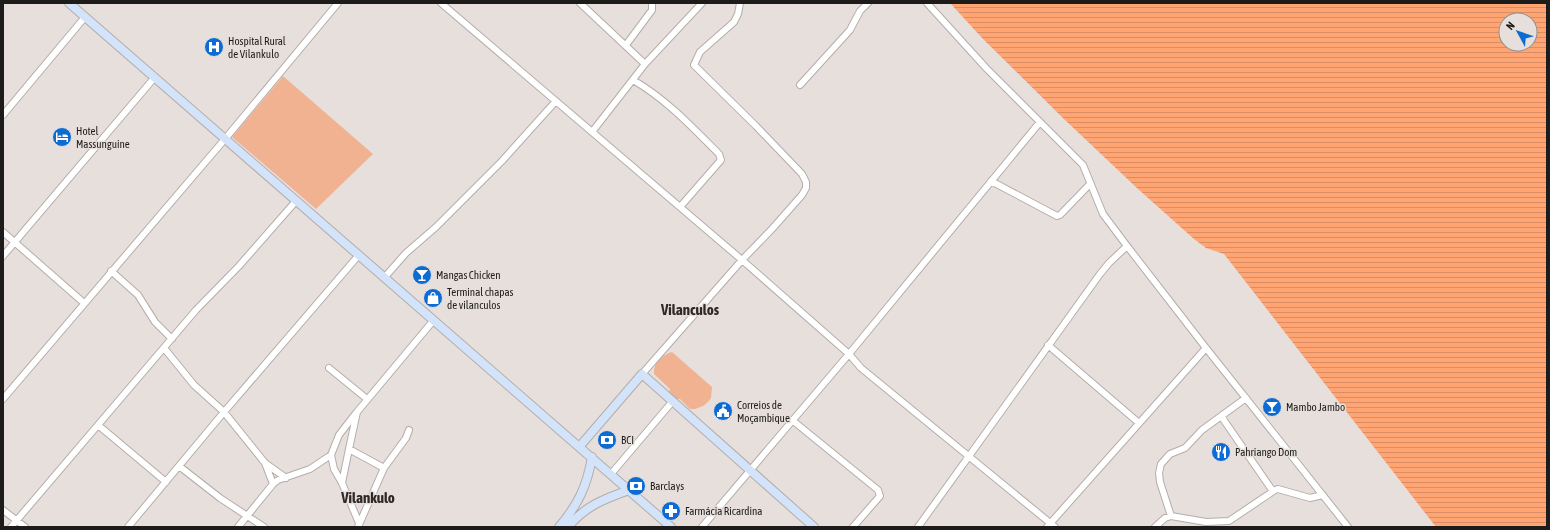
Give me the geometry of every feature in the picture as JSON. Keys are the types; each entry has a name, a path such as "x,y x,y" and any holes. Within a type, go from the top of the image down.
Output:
{"main road":[{"path":"69,3 296,200 358,256 580,446 671,527"},
{"path":"580,446 642,374 812,526"},
{"path":"559,527 576,506 582,495 590,470 592,457"},
{"path":"568,527 583,511 591,506 629,490"}],"street":[{"path":"3,399 225,139 338,3"},
{"path":"441,3 742,260 849,354 861,368 970,457 1051,526 1139,423 1206,348"},
{"path":"580,3 645,64"},
{"path":"626,45 652,10 652,3"},
{"path":"592,132 645,64 702,3"},
{"path":"642,374 742,260 802,195 806,188 806,182 802,174 756,126 694,66 700,52 734,22 738,14 740,3"},
{"path":"800,85 850,30 860,11 868,3"},
{"path":"928,3 957,37 1083,166 1104,214 1127,246 1348,527"},
{"path":"3,115 85,17"},
{"path":"3,256 155,77"},
{"path":"633,80 663,100 721,157 721,160 680,207"},
{"path":"384,278 406,253 436,227 502,161 556,101"},
{"path":"702,527 849,354 1040,122"},
{"path":"991,181 1057,216 1060,215 1090,184"},
{"path":"12,527 164,348 214,291 240,266 296,200"},
{"path":"3,232 84,303"},
{"path":"918,527 970,457 1048,345 1100,274 1127,246"},
{"path":"128,527 224,412 358,256"},
{"path":"111,271 138,295 155,322 172,339"},
{"path":"358,525 342,483 334,469 331,455 339,435 367,399 433,321"},
{"path":"1048,345 1139,423"},
{"path":"164,348 194,385 224,412 265,464 273,484"},
{"path":"329,368 367,399"},
{"path":"1171,516 1160,482 1159,473 1161,464 1170,454 1185,448 1202,430 1246,398"},
{"path":"611,474 672,402"},
{"path":"342,483 357,412"},
{"path":"1221,416 1272,490"},
{"path":"792,420 880,493 880,496 853,527"},
{"path":"98,426 166,482"},
{"path":"358,525 384,468 406,438 409,430"},
{"path":"349,449 384,468"},
{"path":"238,527 273,484 310,469 331,455"},
{"path":"265,464 286,478"},
{"path":"179,466 264,527"},
{"path":"1154,527 1164,518 1171,516 1206,524 1232,520 1272,490 1278,489 1310,498 1323,495"},
{"path":"3,510 24,527"}],"shaded area":[{"path":"950,3 1547,3 1547,527 1436,527 1224,254 1206,248 1194,239 1138,189 983,39"},
{"path":"283,76 373,154 316,209 232,137"},
{"path":"672,352 712,387 711,398 703,406 690,409 680,399 676,399 669,392 670,389 654,374 655,366 659,360"}],"place":[{"name":"Hospital Rural de Vilankulo","path":"214,47"},
{"name":"Hotel Massunguine","path":"62,137"},
{"name":"Mangas Chicken","path":"422,275"},
{"name":"Terminal chapas de vilanculos","path":"433,298"},
{"name":"Mambo Jambo","path":"1272,407"},
{"name":"Correios de Moçambique","path":"723,411"},
{"name":"BCI","path":"607,440"},
{"name":"Pahriango Dom","path":"1221,452"},
{"name":"Barclays","path":"636,486"},
{"name":"Farmácia Ricardina","path":"671,511"}],"district":[{"name":"Vilanculos","path":"690,309"},
{"name":"Vilankulo","path":"368,497"}]}
